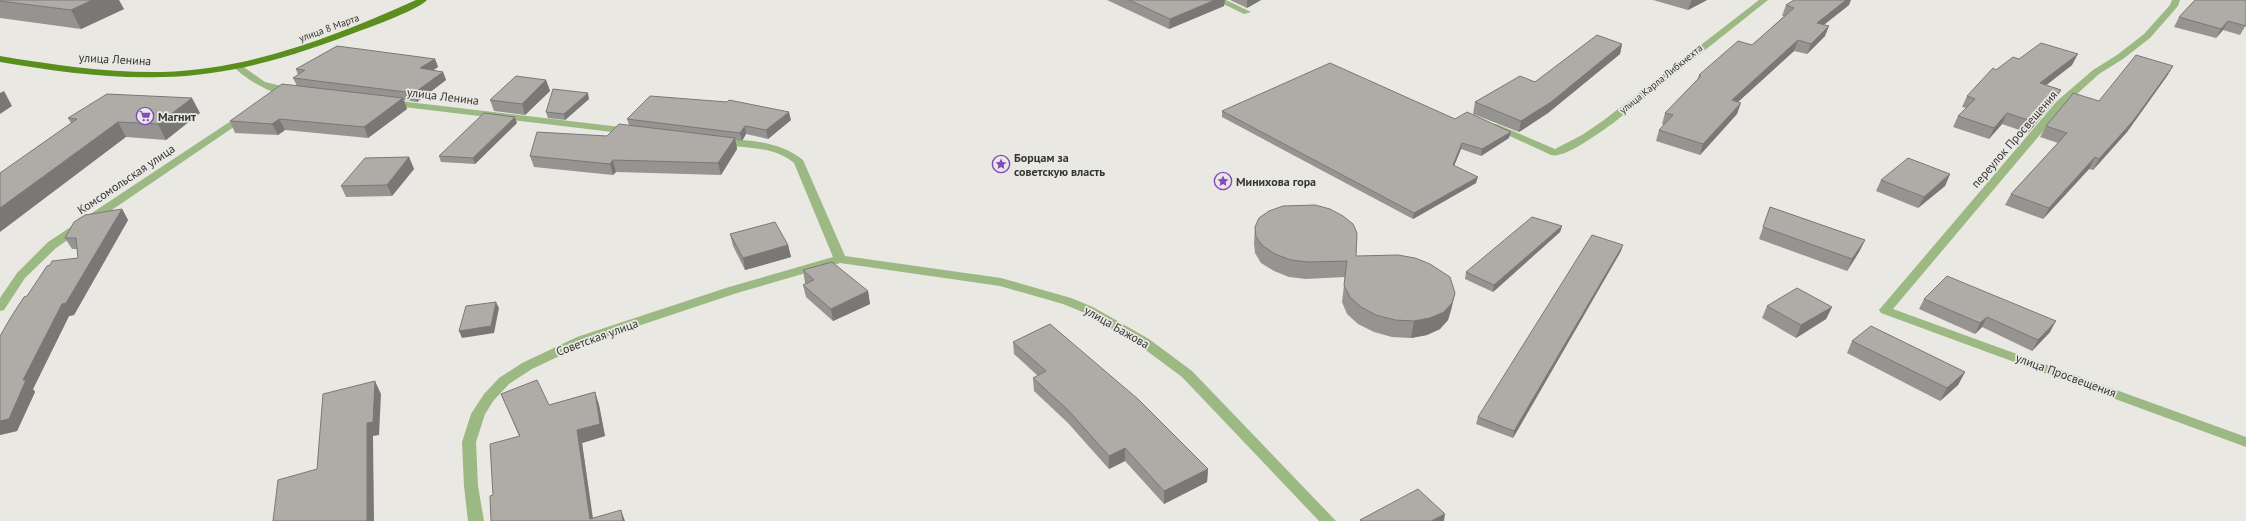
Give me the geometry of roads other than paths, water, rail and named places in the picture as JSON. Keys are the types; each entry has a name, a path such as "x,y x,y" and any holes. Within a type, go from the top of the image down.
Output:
{"main road":[{"name":"улица 8 Марта","path":"238,66 320,44 366,26 423,0"},
{"name":"улица Ленина","path":"2,61 122,74 186,74 238,66"}],"street":[{"path":"1220,0 1247,12"},
{"name":"улица Карла Либкнехта","path":"1486,123 1555,153 1586,137 1608,122 1764,0"},
{"name":"переулок Просвещения","path":"1885,310 2061,102 2096,72 2120,57 2147,36 2170,11 2176,0"},
{"path":"238,66 255,81 267,87 298,92"},
{"path":"270,99 283,90"},
{"name":"улица Ленина","path":"377,101 637,132"},
{"name":"Комсомольская улица","path":"0,307 21,276 52,246 251,111"},
{"path":"708,140 771,147 791,154 799,162 840,259"},
{"name":"Советская улица","path":"476,521 471,486 469,442 478,414 489,397 504,381 527,366 582,340 733,290 840,259"},
{"name":"улица Бажова","path":"840,259 1001,282 1060,298 1089,310 1144,342 1187,374 1328,521"},
{"name":"улица Просвещения","path":"1885,310 2246,442"}],"place":[{"name":"Магнит","path":"145,116"},
{"name":"Борцам за советскую власть","path":"1001,164"},
{"name":"Минихова гора","path":"1223,181"}]}
